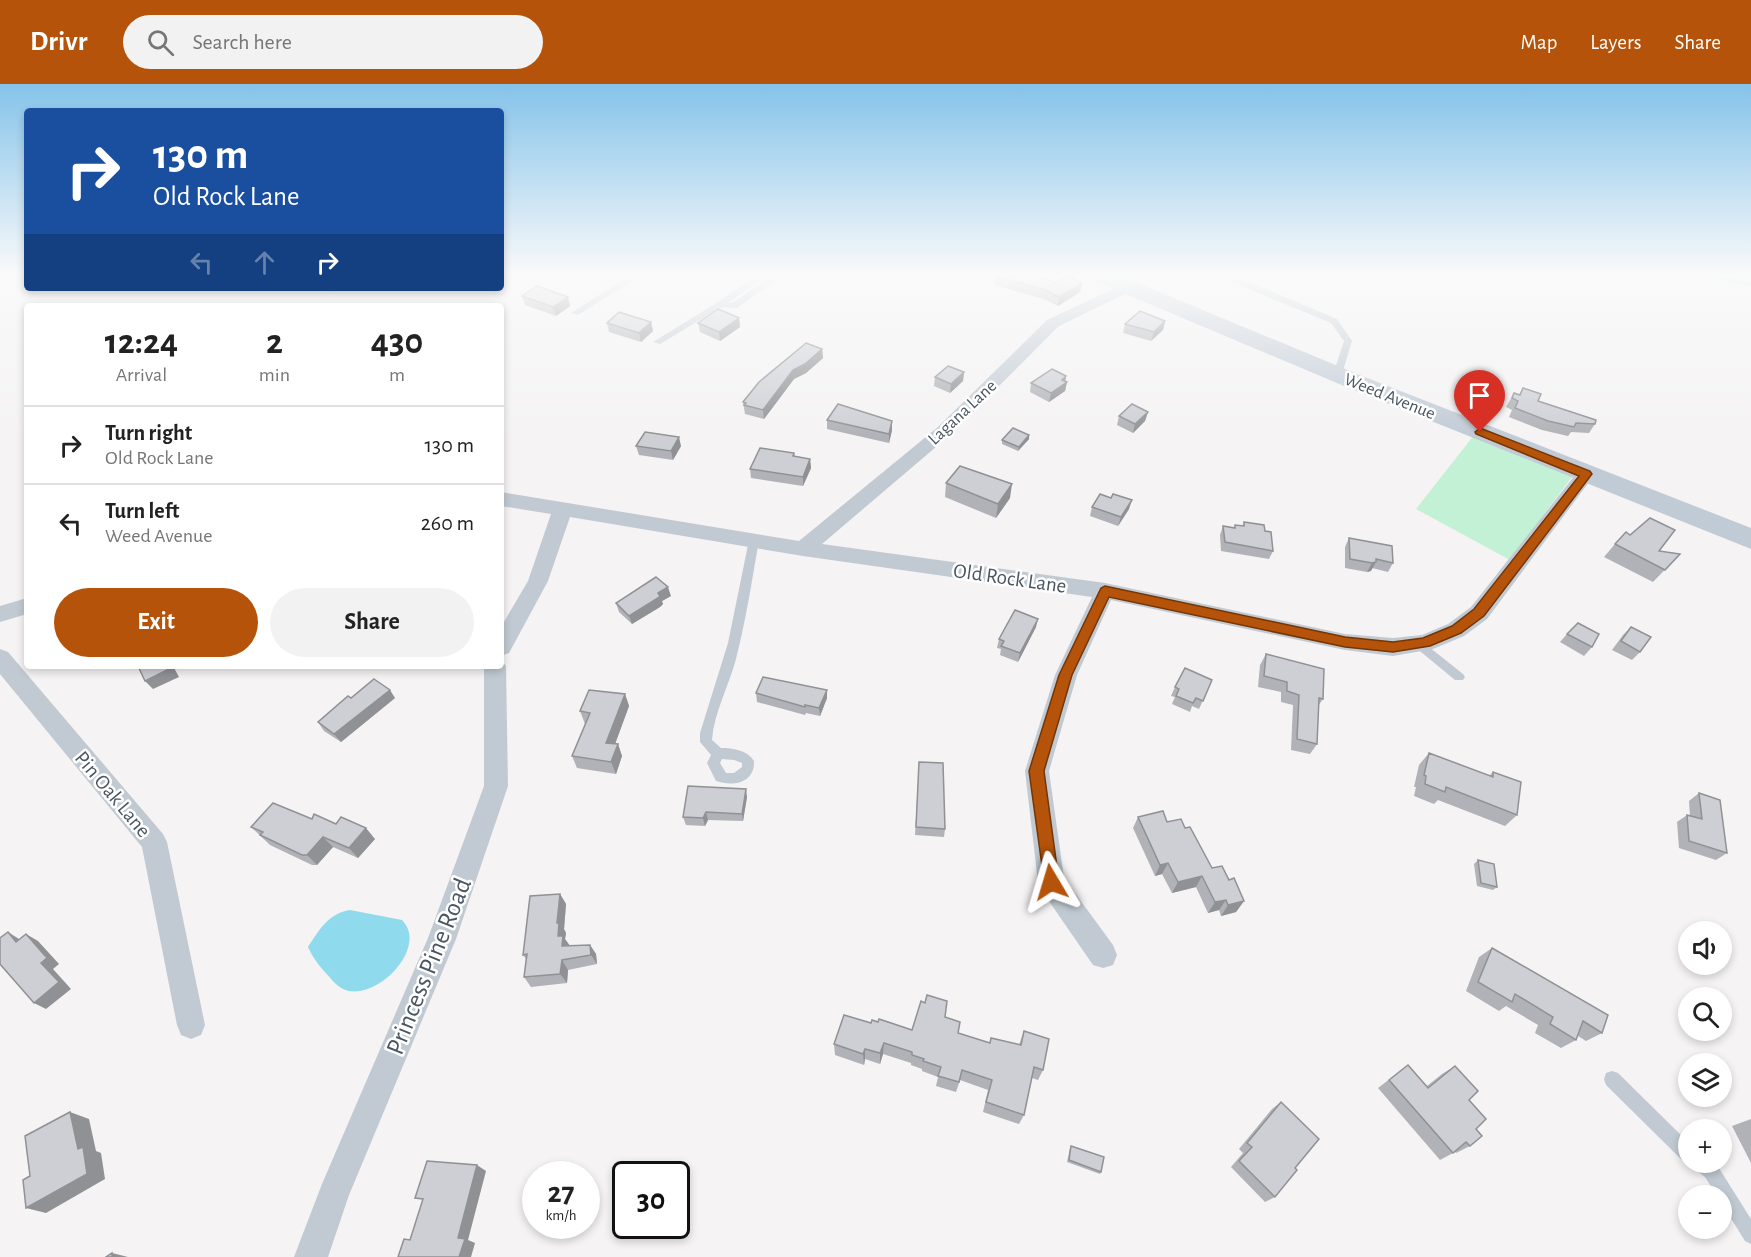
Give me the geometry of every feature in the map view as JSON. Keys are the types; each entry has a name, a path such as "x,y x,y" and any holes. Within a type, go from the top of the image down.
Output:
{"main road":[{"name":"Weed Avenue","path":"1228,329 1751,539"}],"street":[{"name":"Lagana Lane","path":"803,549 944,431 1047,329"},
{"name":"Old Rock Lane","path":"504,499 803,549 1105,591 1345,642 1393,647 1419,644 1456,630 1479,613 1586,474"},
{"path":"504,642 538,581 563,508"},
{"path":"1104,954 1051,882 1037,771 1066,675 1105,591"},
{"path":"0,614 24,607"},
{"name":"Pin Oak Lane","path":"0,658 154,842 191,1025"},
{"name":"Princess Pine Road","path":"311,1257 333,1195 442,939 496,786 495,669"}],"lane":[{"path":"657,342 679,329"},
{"path":"1338,375 1348,341 1339,329"},
{"path":"718,754 706,742 706,726 724,679 737,632 754,540"},
{"path":"1419,644 1459,677"},
{"path":"1612,1079 1678,1147"},
{"path":"1712,1173 1751,1235"}],"green space":[{"path":"1478,430 1577,470 1510,560 1416,509"}],"water":[{"path":"350,910 402,920 409,932 409,945 395,971 383,981 356,991 343,989 335,983 319,965 308,947 330,919"}],"building":[{"path":"625,329 644,329 639,333"},
{"path":"1142,329 1157,329 1154,332"},
{"path":"806,343 822,349 805,364 793,370 763,410 744,405 746,403 743,402 759,382"},
{"path":"948,366 964,372 951,384 935,377"},
{"path":"1052,369 1066,376 1062,380 1067,382 1051,393 1031,383"},
{"path":"1523,388 1541,394 1538,401 1596,420 1595,424 1576,423 1574,427 1548,421 1515,408 1518,401 1512,398 1514,393 1520,395"},
{"path":"838,404 892,421 889,434 827,420"},
{"path":"1132,404 1148,412 1135,424 1119,416"},
{"path":"1013,428 1029,435 1019,447 1002,440"},
{"path":"645,432 679,437 671,451 636,446"},
{"path":"760,448 794,453 793,456 810,459 803,477 750,469"},
{"path":"960,466 1012,484 998,504 946,483"},
{"path":"1100,494 1111,498 1113,494 1132,500 1121,517 1092,507"},
{"path":"1650,518 1675,530 1659,551 1680,554 1665,570 1615,544 1626,532 1630,535"},
{"path":"1244,522 1264,525 1265,531 1271,532 1273,551 1225,542 1223,526 1235,528 1235,525 1244,526"},
{"path":"1349,538 1392,546 1393,563 1376,559 1376,562 1372,563 1350,559"},
{"path":"656,577 668,587 658,593 660,596 658,598 629,616 616,603"},
{"path":"1015,610 1038,619 1020,653 1001,646 1004,641 999,639"},
{"path":"1578,623 1599,634 1592,647 1567,634"},
{"path":"1631,627 1651,637 1640,652 1621,641"},
{"path":"1266,654 1324,669 1323,699 1319,698 1317,744 1297,739 1299,695 1287,691 1287,682 1264,676"},
{"path":"1185,668 1212,680 1203,701 1196,698 1193,703 1176,696 1179,689 1175,687"},
{"path":"139,669 169,669 145,681"},
{"path":"763,677 827,690 819,708 805,705 805,707 756,693"},
{"path":"374,679 390,690 334,734 318,722 348,696 351,698"},
{"path":"589,690 625,694 606,743 618,744 611,762 572,756 590,713 580,711"},
{"path":"1429,753 1493,777 1493,772 1521,782 1517,815 1446,787 1445,792 1425,784 1426,776 1424,775"},
{"path":"919,762 943,763 945,829 916,827"},
{"path":"688,786 746,789 742,814 706,812 703,818 683,817"},
{"path":"1699,793 1720,800 1727,853 1689,841 1687,815 1702,819"},
{"path":"273,803 312,819 314,814 336,824 341,817 366,828 349,848 323,837 307,855 302,855 260,835 263,832 251,827"},
{"path":"1163,811 1167,822 1181,819 1185,828 1190,827 1212,868 1222,866 1229,880 1234,878 1244,901 1228,905 1226,900 1215,902 1202,876 1178,882 1168,863 1160,865 1138,817"},
{"path":"1478,860 1494,864 1497,887 1481,883"},
{"path":"560,894 557,923 559,923 558,936 563,936 562,946 590,945 591,955 562,960 560,974 524,977 527,954 523,955 530,896"},
{"path":"8,932 16,942 26,934 47,958 41,963 59,982 34,1003 0,964 0,938"},
{"path":"1492,948 1608,1015 1602,1033 1583,1021 1576,1040 1550,1024 1553,1017 1515,994 1512,1002 1478,982"},
{"path":"927,995 947,1001 945,1017 960,1022 958,1033 990,1043 991,1038 1021,1045 1024,1031 1049,1039 1043,1070 1034,1067 1024,1115 986,1102 992,1080 962,1070 959,1082 938,1076 941,1067 923,1061 924,1059 912,1055 912,1052 884,1043 880,1053 865,1049 863,1054 834,1044 844,1015 871,1023 872,1020 878,1022 879,1019 912,1030 921,1001 925,1003"},
{"path":"1408,1065 1428,1088 1455,1066 1478,1091 1469,1100 1486,1119 1476,1129 1482,1136 1470,1146 1466,1142 1453,1153 1389,1080"},
{"path":"1281,1102 1319,1139 1275,1197 1239,1161 1252,1147 1247,1143"},
{"path":"70,1112 78,1149 83,1147 87,1174 26,1208 23,1180 30,1176 25,1136"},
{"path":"1071,1146 1104,1157 1101,1172 1069,1160"},
{"path":"427,1161 477,1165 458,1238 465,1239 459,1257 398,1257 404,1239 410,1240 423,1199 415,1198"}],"route":[{"path":"1051,882 1037,771 1066,675 1105,591 1345,642 1393,647 1425,643 1456,630 1479,613 1586,474 1480,432"}]}
